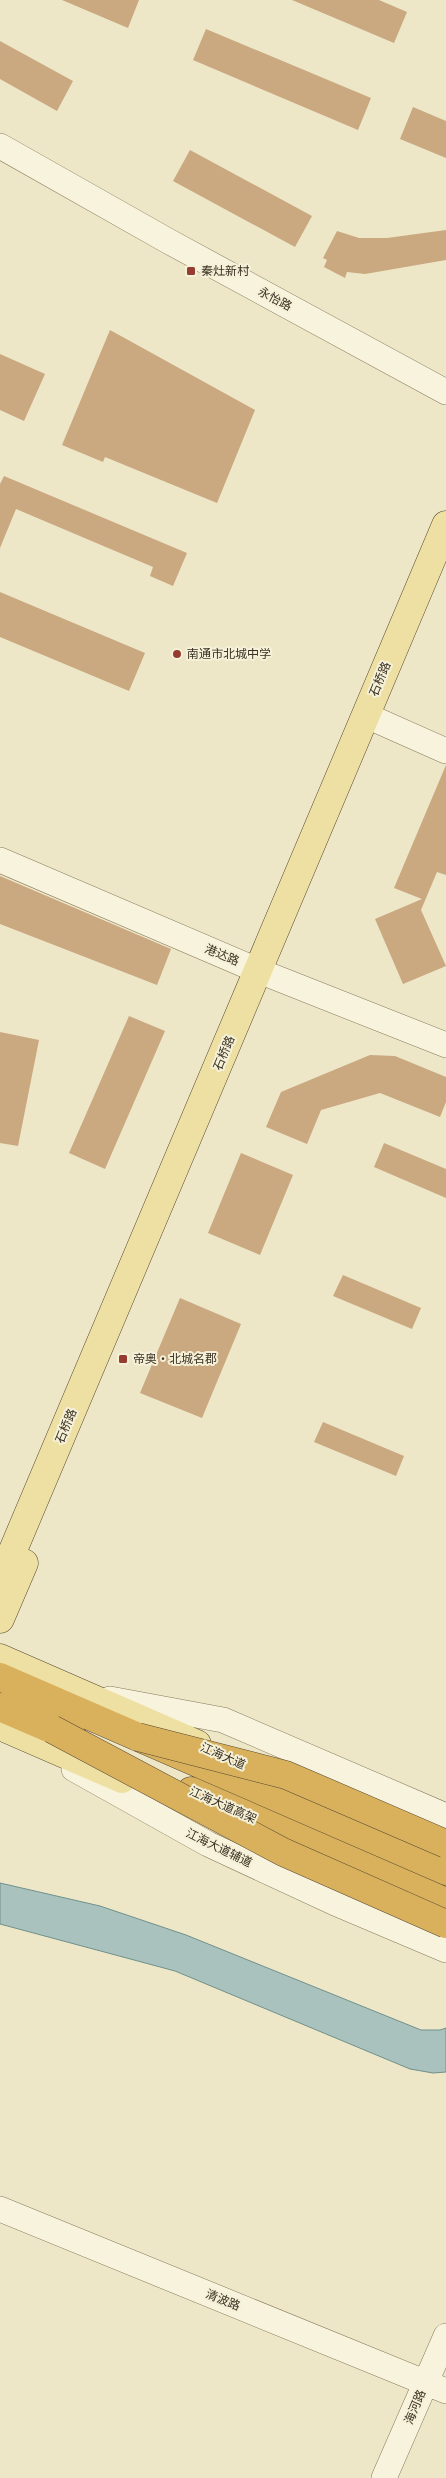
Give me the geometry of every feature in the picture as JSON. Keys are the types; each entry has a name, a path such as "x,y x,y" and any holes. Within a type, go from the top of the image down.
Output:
{"highway":[{"path":"0,1677 446,1871"},
{"name":"江海大道高架","path":"1,1720 52,1729 446,1902"},
{"path":"52,1729 283,1852 446,1924"},
{"path":"138,1737 286,1775 446,1844"}],"main road":[{"name":"石桥路","path":"0,1581 265,974 372,718 446,525"},
{"name":"石桥路","path":"372,718 446,564"},
{"name":"石桥路","path":"0,1619 142,1287 265,974"},
{"name":"江海大道","path":"0,1658 446,1854"},
{"path":"1,1720 446,1920"}],"street":[{"name":"永怡路","path":"0,146 175,245 446,392"},
{"path":"372,718 446,751"},
{"name":"港达路","path":"0,860 265,974 446,1045"},
{"path":"83,1694 223,1720 446,1816"},
{"name":"江海大道辅道","path":"1,1720 208,1844 335,1903 446,1950"},
{"name":"清波路","path":"0,2209 436,2386"},
{"name":"海河路","path":"384,2478 436,2386 446,2336"}],"water":[{"path":"0,1883 100,1906 186,1935 421,2030 440,2030 446,2028 446,2072 433,2073 410,2069 175,1971 0,1924"}],"building":[{"path":"62,0 139,0 128,28"},
{"path":"292,0 379,0 407,12 394,43"},
{"path":"206,29 371,98 358,130 193,60"},
{"path":"0,41 73,81 57,111 0,79"},
{"path":"413,107 446,121 446,158 400,139"},
{"path":"190,150 312,216 295,247 173,181"},
{"path":"446,230 446,260 365,274 347,272 345,278 324,267 327,260 323,258 337,231 359,238 387,238"},
{"path":"110,330 255,410 217,503 105,457 103,462 62,445"},
{"path":"0,354 45,374 24,421 0,410"},
{"path":"4,476 187,553 173,586 150,576 153,567 16,509 0,548 0,484"},
{"path":"0,592 145,653 129,691 0,637"},
{"path":"446,765 446,875 437,872 421,910 446,966 403,984 375,919 422,899 394,888"},
{"path":"0,876 171,949 157,985 0,924"},
{"path":"129,1016 165,1031 105,1169 69,1153"},
{"path":"0,1032 39,1040 18,1146 0,1143"},
{"path":"370,1055 395,1056 446,1077 446,1102 440,1117 380,1093 321,1110 307,1144 266,1127 281,1092"},
{"path":"384,1143 446,1169 446,1198 374,1167"},
{"path":"241,1153 293,1175 260,1255 208,1233"},
{"path":"343,1275 421,1308 412,1329 333,1296"},
{"path":"180,1298 241,1324 202,1418 140,1393"},
{"path":"323,1422 404,1456 396,1476 314,1442"}],"place":[{"name":"秦灶新村","path":"191,271"},
{"name":"南通市北城中学","path":"177,654"},
{"name":"帝奥·北城名郡","path":"123,1359"}]}
